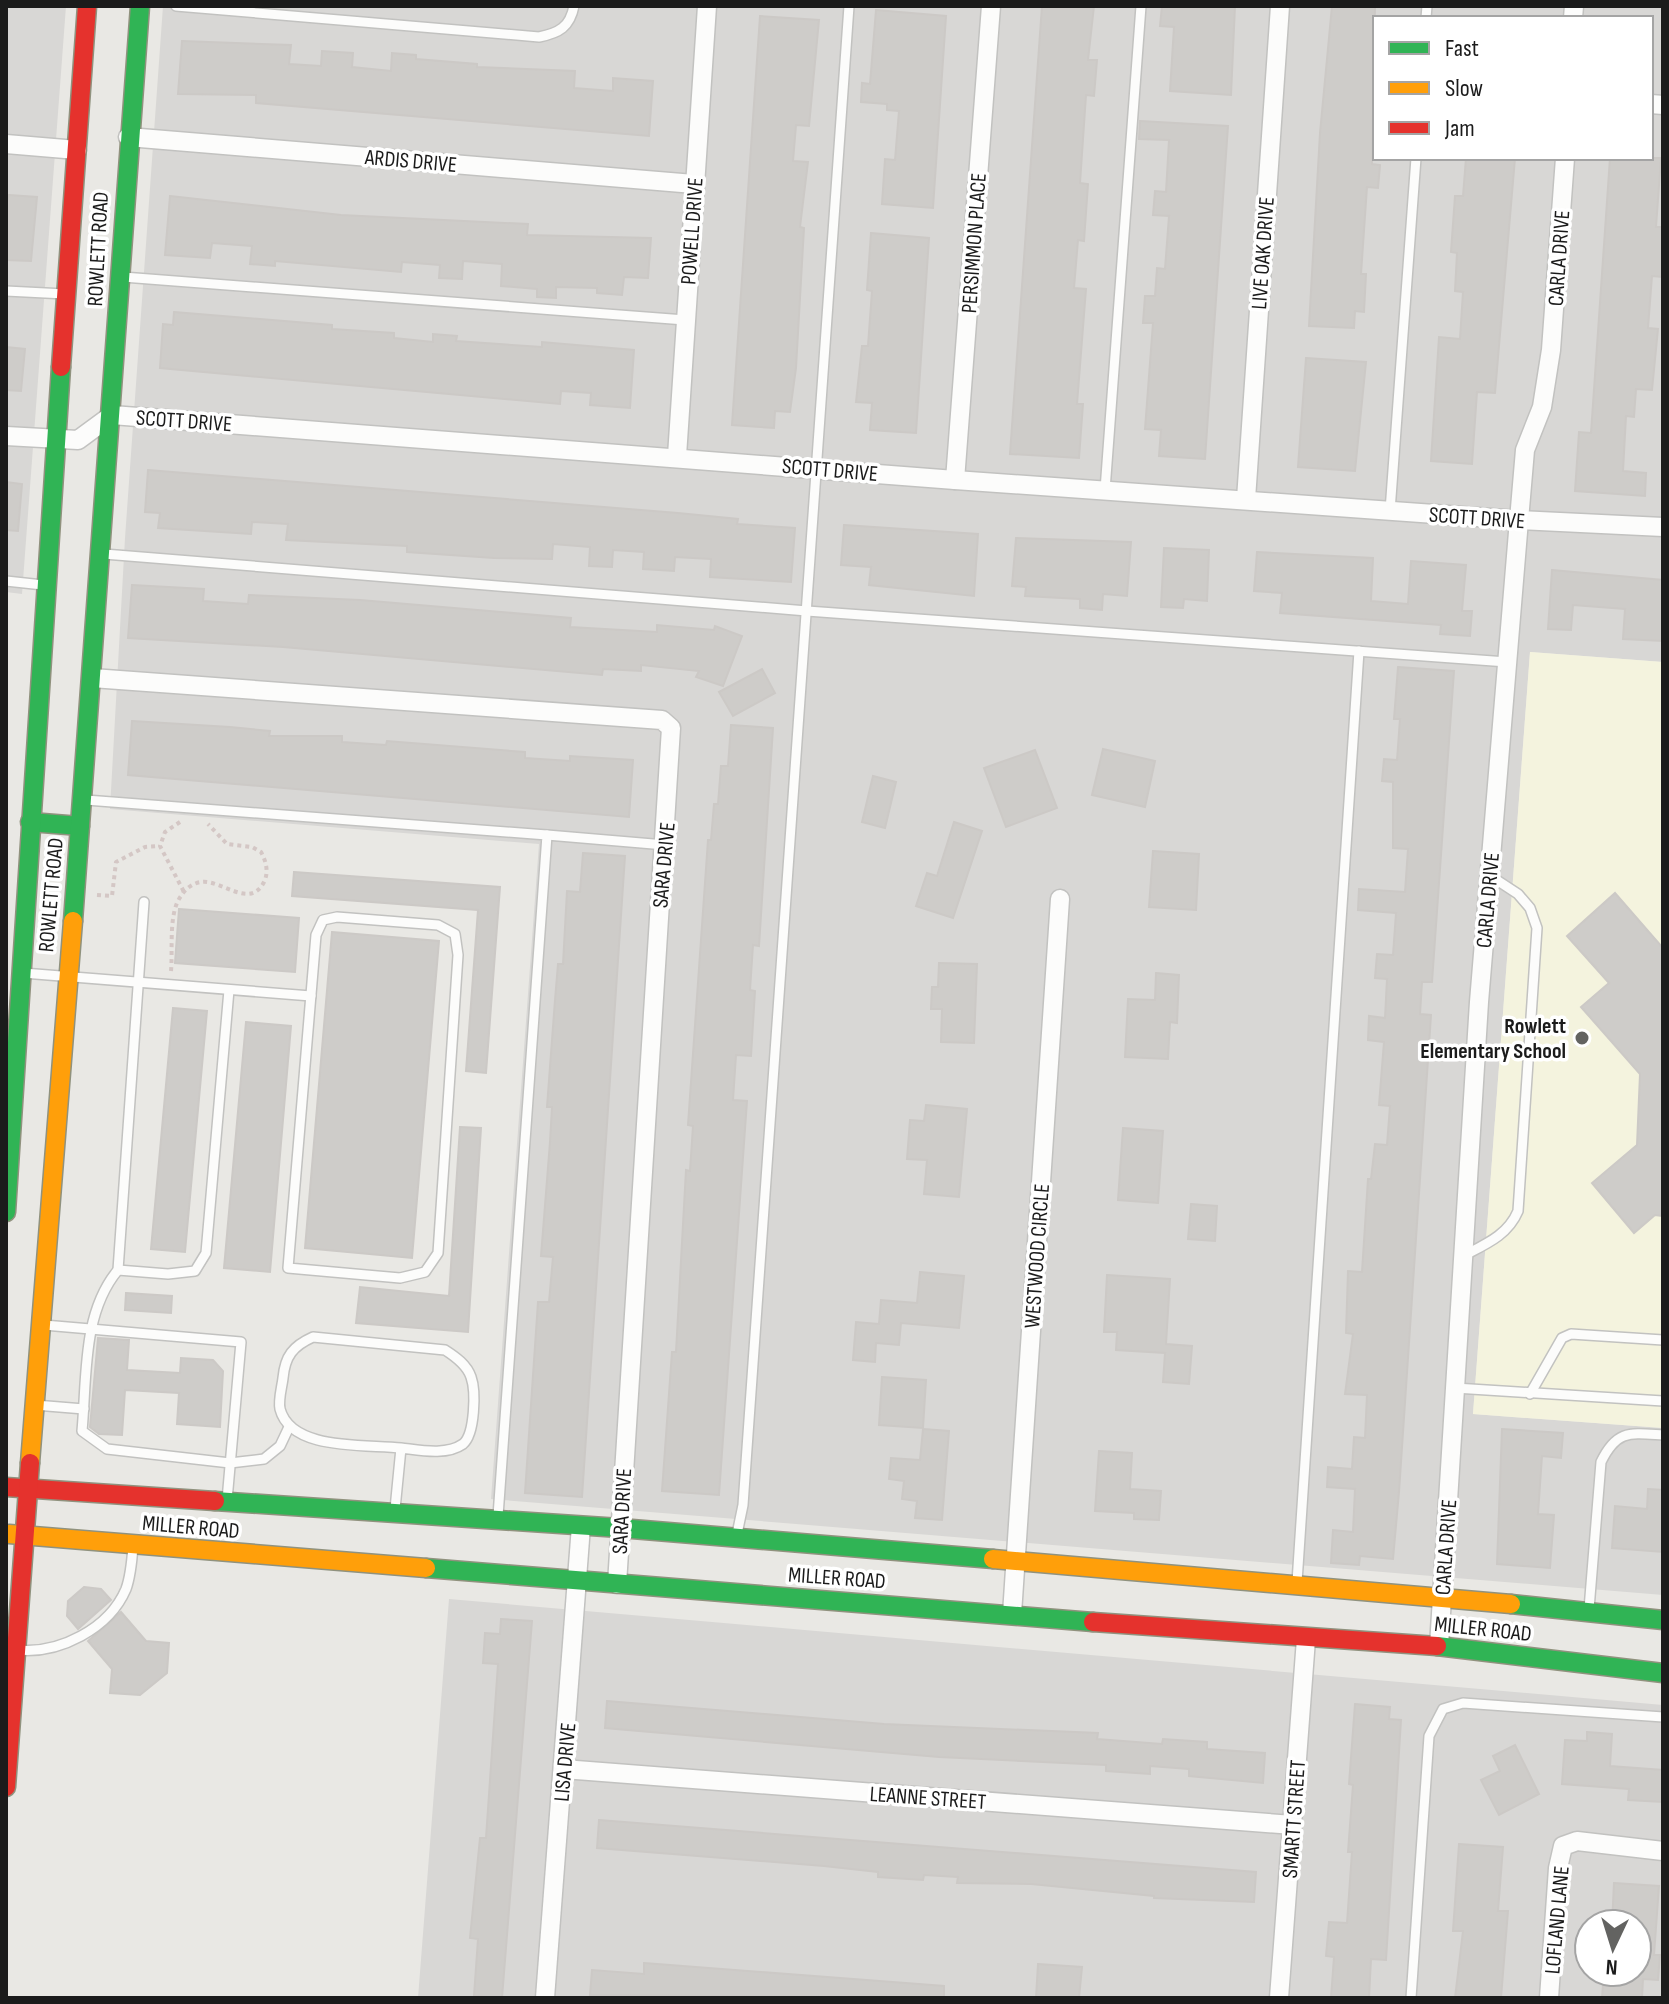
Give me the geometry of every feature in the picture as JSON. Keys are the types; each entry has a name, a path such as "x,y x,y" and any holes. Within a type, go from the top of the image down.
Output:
{"main road":[{"name":"ROWLETT ROAD","path":"6,1212 87,6"},
{"name":"ROWLETT ROAD","path":"6,1787 16,1650 15,1535 26,1487 92,678 112,415 128,137 140,6"},
{"path":"30,822 80,826"},
{"name":"MILLER ROAD","path":"6,1487 620,1528 1442,1597 1663,1620"},
{"name":"MILLER ROAD","path":"15,1535 1306,1639 1439,1646 1663,1673"}],"street":[{"name":"POWELL DRIVE","path":"677,456 707,6"},
{"name":"PERSIMMON PLACE","path":"955,480 991,6"},
{"name":"LIVE OAK DRIVE","path":"1246,499 1280,6"},
{"name":"ARDIS DRIVE","path":"128,137 694,184"},
{"path":"6,144 77,150"},
{"name":"CARLA DRIVE","path":"1439,1646 1489,875 1519,520 1525,450 1542,407 1551,350 1565,160"},
{"name":"SCOTT DRIVE","path":"6,436 78,440 112,415 677,456 955,480 1519,520 1663,527"},
{"name":"SARA DRIVE","path":"92,678 662,720 671,728 617,1584"},
{"name":"WESTWOOD CIRCLE","path":"1012,1614 1060,899"},
{"name":"LISA DRIVE","path":"545,1998 581,1526"},
{"name":"SMARTT STREET","path":"1279,1998 1306,1639"},
{"name":"LEANNE STREET","path":"563,1769 1293,1825"},
{"name":"LOFLAND LANE","path":"1549,1998 1558,1868 1563,1846 1577,1841 1663,1851"}],"lane":[{"path":"176,6 539,37 564,28 572,19 574,6"},
{"path":"737,1538 743,1505 849,6"},
{"path":"1105,490 1141,6"},
{"path":"1390,511 1416,160"},
{"path":"119,277 685,320"},
{"path":"6,291 69,294"},
{"path":"100,554 807,611 1507,662"},
{"path":"6,581 46,585"},
{"path":"1297,1585 1359,651"},
{"path":"82,800 665,845"},
{"path":"498,1520 547,835"},
{"path":"1463,1256 1501,1235 1512,1226 1518,1211 1536,975 1537,928 1530,908 1518,894 1489,875"},
{"path":"144,902 118,1270 103,1288 91,1329 82,1431 107,1449 230,1463 264,1459 280,1446 289,1427"},
{"path":"337,917 438,925 455,934 458,955 438,1253 425,1272 400,1278 288,1268 311,996 316,935 323,920 337,917"},
{"path":"21,973 311,996"},
{"path":"118,1270 168,1274 195,1271 206,1253 229,990"},
{"path":"38,1325 241,1342 227,1500"},
{"path":"1530,1394 1562,1338 1571,1334 1663,1340"},
{"path":"313,1337 445,1350 460,1360 471,1375 474,1390 469,1435 463,1444 440,1451 401,1448 305,1439 289,1427 280,1407 284,1362 296,1344 313,1337"},
{"path":"1455,1388 1663,1401"},
{"path":"32,1405 84,1409"},
{"path":"1589,1612 1601,1462 1609,1445 1627,1432 1663,1435"},
{"path":"395,1512 401,1448"},
{"path":"16,1650 54,1649 97,1624 121,1599 130,1575 133,1546"},
{"path":"1411,1998 1429,1736 1443,1709 1463,1703 1663,1717"}],"path":[{"path":"160,846 172,825 191,820"},
{"path":"170,985 176,906 184,892 203,882 239,894 250,893 262,886 267,872 261,852 252,847 227,844 202,821"},
{"path":"160,846 184,892"},
{"path":"94,894 112,896 116,862 145,847 160,846"}],"shaded area":[{"path":"6,6 66,6 22,594 6,592"},
{"path":"163,6 1663,6 1663,662 1530,652 1473,1414 1663,1428 1663,1595 491,1499 539,844 110,809 125,538"},
{"name":"Rowlett Elementary School","path":"1530,652 1663,662 1663,1428 1473,1414"},
{"path":"449,1599 1663,1705 1663,1998 418,1998"}],"building":[{"path":"1042,6 1094,6 1088,60 1097,60 1094,96 1086,95 1080,183 1088,184 1084,241 1078,240 1074,288 1086,289 1077,404 1083,404 1079,458 1010,454"},
{"path":"1162,6 1235,6 1231,95 1170,91 1174,27 1160,26"},
{"path":"1332,6 1375,6 1372,164 1380,165 1378,188 1367,187 1361,274 1366,274 1364,312 1355,311 1354,328 1309,326 1320,133"},
{"path":"876,10 946,16 933,208 882,204 885,159 895,160 899,111 887,110 887,104 861,102 862,83 870,84"},
{"path":"760,16 819,20 809,126 796,125 793,161 808,162 800,227 804,228 796,368 790,412 775,411 774,428 732,425"},
{"path":"182,41 291,45 289,64 321,66 322,51 353,53 352,67 391,71 392,53 416,55 416,59 477,64 477,67 575,71 574,88 613,91 613,78 653,81 649,136 256,103 256,95 178,94"},
{"path":"1140,121 1228,126 1205,459 1159,456 1161,430 1145,429 1153,323 1143,323 1145,296 1155,296 1157,268 1165,269 1169,216 1153,215 1155,191 1166,192 1169,140 1139,139"},
{"path":"1661,158 1656,227 1663,227 1662,277 1652,276 1648,328 1658,329 1652,390 1636,389 1634,417 1626,416 1623,471 1646,473 1645,496 1575,491 1579,432 1591,433 1610,160"},
{"path":"1466,160 1515,160 1495,393 1477,392 1472,464 1431,461 1439,337 1460,339 1463,292 1455,291 1457,253 1451,252 1455,196 1463,196"},
{"path":"9,195 37,197 31,261 6,260 6,203"},
{"path":"170,196 341,215 528,224 527,235 651,238 648,278 624,277 622,295 597,293 597,288 556,287 556,298 537,297 537,289 501,286 502,264 463,261 462,279 439,278 440,265 402,262 401,272 275,261 275,266 250,264 252,246 212,243 210,258 165,255"},
{"path":"871,233 929,238 916,433 870,430 872,403 856,402 862,346 868,346 872,291 867,290"},
{"path":"174,312 332,325 332,329 394,333 394,338 433,342 433,334 457,336 456,341 542,347 542,342 634,350 630,408 590,405 591,393 561,391 560,404 160,368 163,324 173,325"},
{"path":"6,347 25,349 21,391 6,390"},
{"path":"1306,358 1366,362 1355,471 1298,467"},
{"path":"148,470 678,513 738,519 737,524 795,528 791,582 710,577 711,559 675,557 674,571 643,569 644,552 613,550 612,567 589,566 590,547 553,544 552,559 494,558 407,552 407,546 286,540 288,524 252,522 251,534 158,528 160,513 145,512"},
{"path":"6,482 22,484 18,531 6,530"},
{"path":"844,525 978,534 974,596 869,585 871,567 841,565"},
{"path":"1016,538 1131,542 1127,596 1103,594 1102,610 1080,608 1080,599 1025,596 1026,587 1012,586"},
{"path":"1164,548 1209,550 1207,601 1184,599 1183,608 1161,607"},
{"path":"1257,552 1373,558 1371,601 1408,604 1411,561 1466,565 1462,611 1472,611 1470,636 1440,634 1441,625 1280,613 1282,593 1254,591"},
{"path":"1552,570 1663,580 1663,641 1623,639 1625,609 1573,605 1571,630 1548,629"},
{"path":"132,585 204,589 203,601 248,604 249,595 360,600 571,618 570,627 657,632 657,625 714,630 715,626 742,636 723,686 696,677 699,671 641,665 641,671 603,669 602,675 283,647 128,638"},
{"path":"1398,667 1454,671 1432,982 1422,982 1420,1014 1431,1015 1393,1559 1360,1556 1359,1565 1331,1563 1333,1530 1353,1532 1355,1489 1327,1487 1328,1467 1352,1469 1354,1437 1365,1438 1367,1395 1345,1394 1353,1334 1346,1333 1348,1271 1362,1272 1368,1179 1371,1179 1375,1144 1387,1145 1390,1106 1379,1105 1384,1042 1368,1040 1369,1016 1385,1018 1387,979 1375,978 1377,954 1393,955 1396,913 1358,910 1359,889 1405,892 1408,849 1393,848 1393,782 1382,781 1384,759 1397,760 1400,719 1394,719"},
{"path":"762,669 775,693 733,716 719,692"},
{"path":"132,721 270,731 269,736 342,736 342,742 386,745 387,741 525,752 525,758 570,761 570,756 633,760 629,817 128,775"},
{"path":"731,725 773,728 759,946 753,945 750,990 755,991 751,1056 736,1055 733,1100 747,1101 719,1495 662,1491 672,1352 676,1352 686,1170 690,1171 693,1126 688,1125 708,840 711,840 714,804 718,804 721,766 728,766"},
{"path":"1103,749 1155,761 1145,807 1092,795"},
{"path":"1035,750 1057,808 1006,827 984,768"},
{"path":"873,776 896,782 885,828 862,822"},
{"path":"954,822 982,831 953,918 916,906 927,873 937,876"},
{"path":"1153,851 1199,854 1196,910 1149,907"},
{"path":"583,853 625,856 582,1497 525,1493 538,1302 549,1302 553,1257 541,1256 552,1107 547,1107 558,964 563,964 567,891 580,892"},
{"path":"294,872 500,887 486,1073 466,1071 478,910 292,896"},
{"path":"1615,893 1663,948 1663,1216 1655,1215 1634,1233 1592,1183 1637,1145 1640,1074 1581,1007 1609,983 1567,936"},
{"path":"179,909 299,918 295,972 175,963"},
{"path":"332,932 439,941 412,1258 305,1248"},
{"path":"939,963 977,964 974,1043 941,1042 942,1009 931,1009 932,987 938,987"},
{"path":"1156,973 1179,975 1177,1023 1170,1022 1168,1059 1125,1057 1128,999 1155,1000"},
{"path":"173,1008 207,1011 185,1252 151,1249"},
{"path":"246,1022 291,1026 270,1272 224,1268"},
{"path":"926,1105 967,1109 959,1197 924,1194 927,1160 907,1159 910,1120 924,1121"},
{"path":"460,1127 481,1128 468,1332 356,1323 360,1287 449,1296"},
{"path":"1123,1128 1163,1131 1158,1203 1118,1200"},
{"path":"1191,1204 1217,1206 1215,1241 1188,1239"},
{"path":"920,1272 964,1276 959,1328 901,1323 899,1345 876,1343 875,1362 853,1360 856,1322 879,1324 881,1300 917,1303"},
{"path":"1107,1275 1170,1279 1166,1344 1192,1346 1189,1384 1163,1382 1165,1353 1116,1350 1117,1332 1104,1332"},
{"path":"126,1293 172,1296 171,1313 125,1310"},
{"path":"98,1338 129,1340 127,1370 180,1373 181,1358 213,1360 223,1371 220,1427 177,1424 179,1393 125,1390 122,1435 99,1434 90,1427"},
{"path":"882,1377 926,1380 923,1428 879,1425"},
{"path":"923,1429 949,1431 942,1520 915,1518 917,1501 902,1499 904,1481 889,1479 891,1458 920,1460"},
{"path":"1502,1429 1563,1433 1561,1458 1542,1456 1538,1514 1554,1515 1550,1568 1497,1564"},
{"path":"1099,1451 1132,1453 1130,1489 1161,1491 1159,1520 1134,1519 1134,1513 1095,1511"},
{"path":"1648,1489 1663,1490 1663,1552 1612,1548 1615,1506 1647,1509"},
{"path":"84,1587 101,1589 111,1600 78,1629 67,1616 68,1601"},
{"path":"121,1612 146,1641 169,1643 167,1673 140,1695 110,1693 112,1669 88,1641"},
{"path":"501,1619 532,1621 502,1998 474,1996 478,1939 470,1938 480,1838 486,1838 498,1664 483,1663 485,1633 500,1634"},
{"path":"607,1701 884,1724 1098,1733 1097,1739 1162,1744 1163,1739 1207,1742 1207,1749 1265,1753 1263,1783 1189,1776 1189,1769 1150,1766 1150,1774 1106,1771 1106,1765 939,1757 605,1728"},
{"path":"1355,1704 1390,1707 1389,1719 1401,1720 1386,1960 1371,1959 1369,1998 1331,1998 1334,1957 1326,1956 1329,1922 1347,1923 1353,1785 1349,1784"},
{"path":"1587,1732 1612,1734 1610,1766 1663,1770 1663,1802 1628,1800 1629,1789 1562,1784 1565,1740 1587,1741"},
{"path":"1515,1745 1539,1794 1499,1815 1481,1780 1500,1771 1493,1756"},
{"path":"599,1820 1256,1872 1254,1902 1154,1898 1031,1884 957,1883 958,1877 924,1875 923,1880 878,1877 878,1872 824,1866 597,1848"},
{"path":"1459,1844 1503,1847 1498,1911 1508,1911 1501,1998 1455,1998 1463,1931 1453,1931"},
{"path":"1614,1883 1659,1886 1654,1955 1660,1955 1658,1980 1653,1980 1653,1908 1613,1908"},
{"path":"644,1963 944,1986 944,1998 590,1995 592,1970 644,1974"},
{"path":"1038,1964 1082,1967 1079,1998 1036,1998"},
{"path":"1603,1988 1643,1988 1642,1998 1602,1998"}],"traffic: fast":[{"path":"73,921 140,6"},
{"path":"6,1212 61,367"},
{"path":"30,822 80,826"},
{"path":"215,1501 620,1528 993,1559"},
{"path":"426,1568 1093,1622"},
{"path":"1511,1604 1663,1620"},
{"path":"1437,1646 1663,1673"}],"traffic: slow":[{"path":"30,1463 73,921"},
{"path":"9,1534 426,1568"},
{"path":"993,1559 1511,1604"}],"traffic: jam":[{"path":"61,367 87,6"},
{"path":"6,1787 30,1463"},
{"path":"6,1487 215,1501"},
{"path":"1093,1622 1437,1646"}],"place":[{"name":"Rowlett Elementary School","path":"1582,1038"}]}
